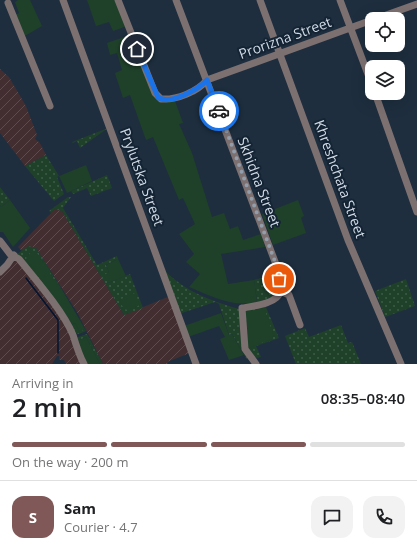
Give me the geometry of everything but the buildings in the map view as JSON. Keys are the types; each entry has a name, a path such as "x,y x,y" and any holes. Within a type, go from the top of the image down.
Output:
{"street":[{"name":"Prylutska Street","path":"63,0 196,364"},
{"name":"Prorizna Street","path":"118,0 158,97 164,100 182,96 204,84 207,80 280,52 365,22"},
{"name":"Skhidna Street","path":"176,0 277,267 281,291 289,296 300,326"},
{"name":"Khreshchata Street","path":"260,0 348,240 401,364"},
{"path":"340,0 352,27 365,65"},
{"path":"10,1 50,106"},
{"path":"392,12 417,2"},
{"path":"377,100 417,212"},
{"path":"0,241 14,256 19,259 43,289 73,336 74,344 84,364"},
{"path":"0,272 14,256"},
{"path":"256,364 245,349 242,308 273,300 280,295 281,291"}],"shaded area":[{"path":"0,69 9,77 26,106 37,135 35,139 40,143 46,155 25,166 0,133"},
{"path":"55,209 62,211 124,315 170,296 190,353 167,362 168,364 103,364 77,312 36,248 23,252 18,247"},
{"path":"17,259 63,320 82,364 66,364 64,360 59,360 59,356 57,356 52,364 0,364 0,276"}],"green space":[{"path":"18,0 30,0 42,26 23,37 15,15 19,13 15,2"},
{"path":"87,0 116,0 127,26 113,31 109,22 96,26"},
{"path":"130,35 154,94 175,101 183,123 179,124 192,153 212,217 224,213 230,229 238,226 243,240 261,234 265,247 221,254 228,284 254,280 257,302 231,302 189,287 200,274 186,262 194,254 179,234 195,224 183,198 179,200 153,137 146,140 130,95 123,98 115,73 122,70 117,53 110,55 107,43"},
{"path":"108,128 80,148 77,141 72,142"},
{"path":"46,155 59,176 57,177 64,194 54,201 25,166"},
{"path":"86,165 92,181 67,193 59,176"},
{"path":"107,175 112,188 91,196 87,188 73,194 71,191"},
{"path":"0,187 10,200 1,207 0,206"},
{"path":"68,197 71,197 63,208 97,265 117,256 118,259 106,265 109,272 108,283 130,274 143,308 124,315 62,211 55,209 51,213 49,211"},
{"path":"10,200 30,228 13,247 3,232 0,232 0,206 1,207"},
{"path":"298,200 304,216 301,218 306,233 273,245 262,214"},
{"path":"28,246 36,248 61,288 52,295 71,325 75,323 80,331 85,329 86,331 79,334 72,332 17,254"},
{"path":"32,251 37,253 60,289 61,288 85,329 80,332 75,323 71,325 26,258"},
{"path":"118,259 126,276 108,283 104,275 109,272 106,265"},
{"path":"165,271 182,285 200,295 239,309 251,361 246,358 232,334 229,335 219,304 215,302 179,314"},
{"path":"275,274 278,292 276,296 257,302 254,280"},
{"path":"406,279 415,306 385,317 375,291"},
{"path":"135,293 140,305 128,310 124,309 119,300"},
{"path":"265,305 279,338 256,346 261,357 255,358 248,349 246,341 244,312 247,309"},
{"path":"264,308 274,336 272,339 248,348 245,312"},
{"path":"221,313 229,335 232,334 244,355 229,360 220,339 225,337 219,326 188,337 184,326"},
{"path":"341,325 348,343 352,342 361,364 296,364 285,336 305,328 309,337"},
{"path":"87,334 103,364 100,364 86,337 76,342 75,338"},
{"path":"86,337 100,364 87,364 75,342"}],"waterway":[{"path":"26,278 58,320 58,353"}],"way so far":[{"path":"219,111 277,267 279,279"}],"route":[{"path":"137,49 158,97 164,100 182,96 204,84 207,80 219,111"}]}
